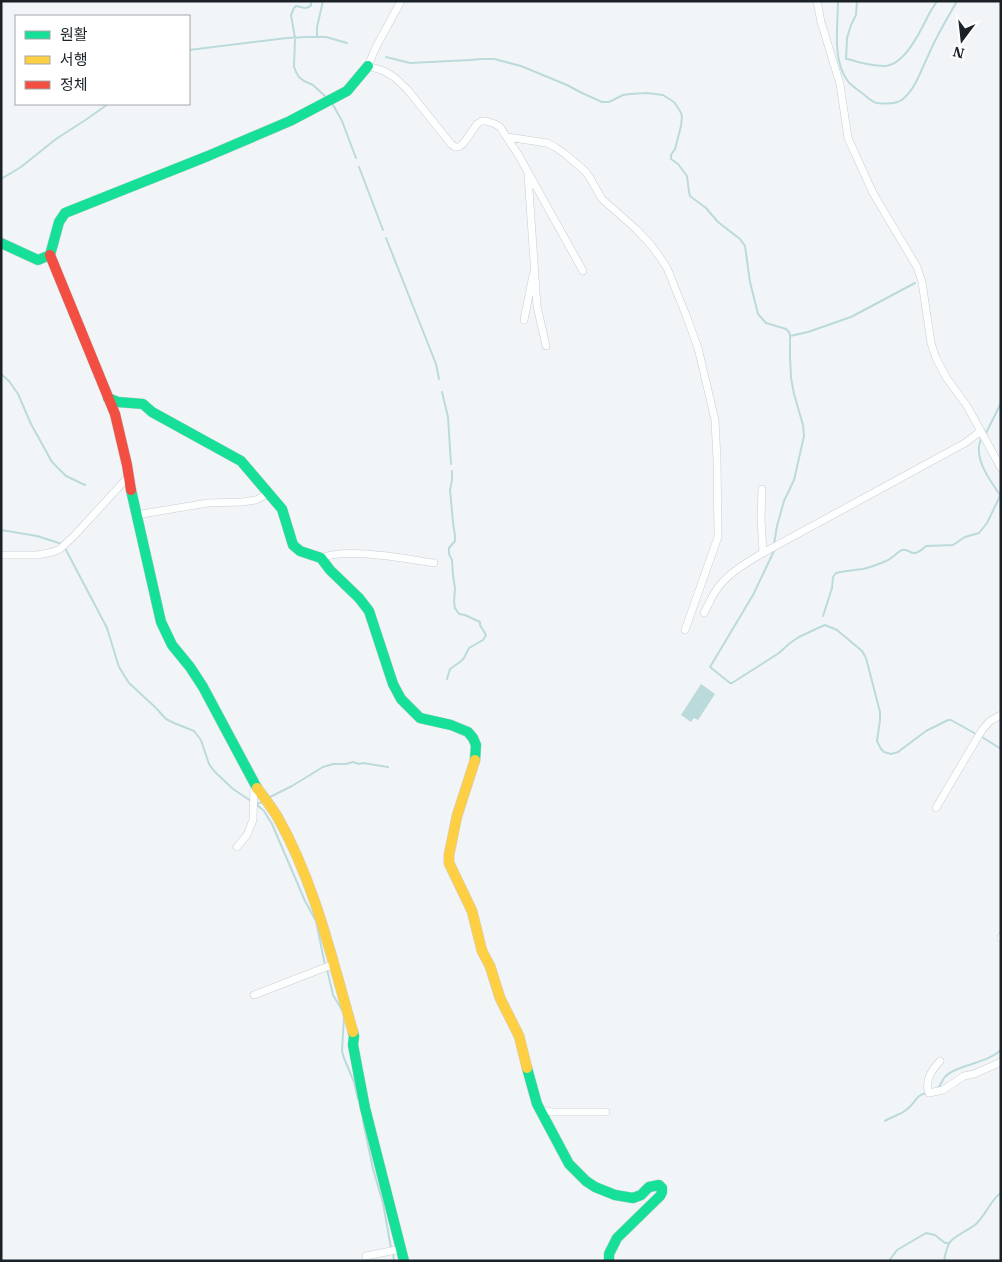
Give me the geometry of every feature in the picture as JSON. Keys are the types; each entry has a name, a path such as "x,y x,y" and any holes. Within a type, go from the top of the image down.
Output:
{"street":[{"path":"1,243 38,260 50,255 54,247 59,219 65,214 190,164 290,121 347,91 368,66 401,1"},
{"path":"817,1 821,22 840,84 848,138 873,193 917,267 922,282 931,343 936,358 946,377 967,406 1001,468"},
{"path":"368,66 384,71 401,83 455,147 463,144 477,124 482,121 500,127 528,171 583,271"},
{"path":"507,137 547,143 565,154 585,171 602,199 640,233 659,256 675,286 692,331 698,348 715,420 718,537 685,630"},
{"path":"528,171 537,306 546,346"},
{"path":"50,255 115,414 161,622 172,646 204,687 254,784 276,815 294,849 317,907 354,1036 353,1045 364,1108 404,1261"},
{"path":"524,320 535,267"},
{"path":"108,398 118,402 143,404 152,412 241,461 282,509 294,545 300,551 322,558 330,570 360,598 369,611 393,684 410,710 420,718 468,732 473,738 476,745 476,756 457,816 448,863 472,911 482,950 490,966 500,998 519,1036 536,1104 568,1164 586,1181 615,1195 633,1198 641,1195 649,1187 659,1185 662,1188 660,1196 617,1238 609,1254 609,1261"},
{"path":"704,612 718,586 741,566 965,443 981,431"},
{"path":"1,555 37,555 60,549 128,477"},
{"path":"762,489 763,553"},
{"path":"136,515 208,503 256,500 269,493"},
{"path":"322,558 329,555 355,554 434,563"},
{"path":"936,808 982,730 990,721 1001,715"},
{"path":"237,847 247,835 253,820 254,784"},
{"path":"254,995 334,964"},
{"path":"940,1061 928,1080 927,1088 929,1093 943,1090 964,1076 974,1074 1001,1062"},
{"path":"540,1110 552,1112 606,1112"},
{"path":"366,1256 400,1249"}],"water":[{"path":"701,684 715,694 698,720 694,718 691,722 681,715"}],"waterway":[{"path":"311,1 309,7 296,6 291,15 295,38 294,67 299,77 313,85 327,98"},
{"path":"317,36 317,27 323,1"},
{"path":"838,1 837,42 842,72 850,84 869,99 884,104 900,101 908,95 957,1"},
{"path":"857,1 856,15 847,38 846,59 878,66 892,64 906,53 937,1"},
{"path":"190,50 307,37 326,37 347,43"},
{"path":"386,57 410,63 494,59 521,66 602,102 609,102 623,95 647,93 663,95 674,102 682,116 681,126 671,159 678,164 687,176 690,196 706,208 718,222 740,239 745,246 750,282 758,314 766,323 786,329 790,336 791,378 804,436 794,480 784,501 774,544"},
{"path":"332,103 342,121 356,158"},
{"path":"1,179 21,167 56,139 107,105"},
{"path":"359,167 383,230"},
{"path":"386,238 436,364 439,379"},
{"path":"790,336 808,332 851,317 915,283"},
{"path":"1,374 9,381 18,394 31,424 52,462 66,476 85,485"},
{"path":"442,392 448,417 451,464"},
{"path":"986,433 1001,403"},
{"path":"981,439 979,446 981,463 1000,495"},
{"path":"447,679 450,669 464,658 469,648 483,640 486,635 480,622 459,614 455,608 452,560 449,554 449,548 455,541 450,490 452,471"},
{"path":"823,616 832,588 833,577 836,573 863,569 875,565 888,560 902,550 917,553 926,546 953,545 965,537 979,533 987,523 1000,496"},
{"path":"1,530 37,536 62,544"},
{"path":"65,548 107,628 119,667 129,683 166,719 194,731 201,740 209,764 214,771 233,789 251,801"},
{"path":"774,551 753,595 710,667 732,683 779,653 799,637 825,625 837,630 862,651 866,658 880,712 877,741 884,752 891,754 898,752 926,731 948,720 976,734"},
{"path":"982,737 1001,749"},
{"path":"268,798 323,767 333,764 353,762 388,767"},
{"path":"263,802 256,804 264,811 272,824 305,901 316,921 325,965"},
{"path":"327,969 333,995 342,1010"},
{"path":"344,1017 342,1051 354,1082 358,1099"},
{"path":"938,1088 944,1078 955,1070 995,1055 1001,1050"},
{"path":"885,1121 904,1112 920,1095 927,1093"},
{"path":"363,1121 373,1169 383,1203 391,1248"},
{"path":"944,1261 950,1242 976,1224 994,1199 1001,1193"},
{"path":"889,1261 897,1250 926,1233 935,1235 945,1243 949,1243"},
{"path":"393,1253 394,1261"}],"traffic: fast":[{"path":"1,243 38,260 50,255 59,222 65,213 290,121 347,91 368,66"},
{"path":"108,398 118,402 143,404 152,412 241,461 282,509 293,545 300,551 321,558 369,611 393,684 401,699 420,718 451,725 468,732 476,745 475,760"},
{"path":"131,490 161,622 172,645 203,687 257,788"},
{"path":"353,1032 353,1045 365,1108 404,1261"},
{"path":"527,1068 537,1104 569,1164 586,1181 615,1195 633,1198 641,1195 649,1187 659,1185 662,1188 660,1196 617,1238 609,1254 609,1261"}],"traffic: slow":[{"path":"475,760 457,816 449,863 472,911 482,951 490,966 500,998 519,1036 527,1068"},
{"path":"257,788 277,816 302,868 330,949 353,1032"}],"traffic: jam":[{"path":"50,255 115,414 131,490"}]}
